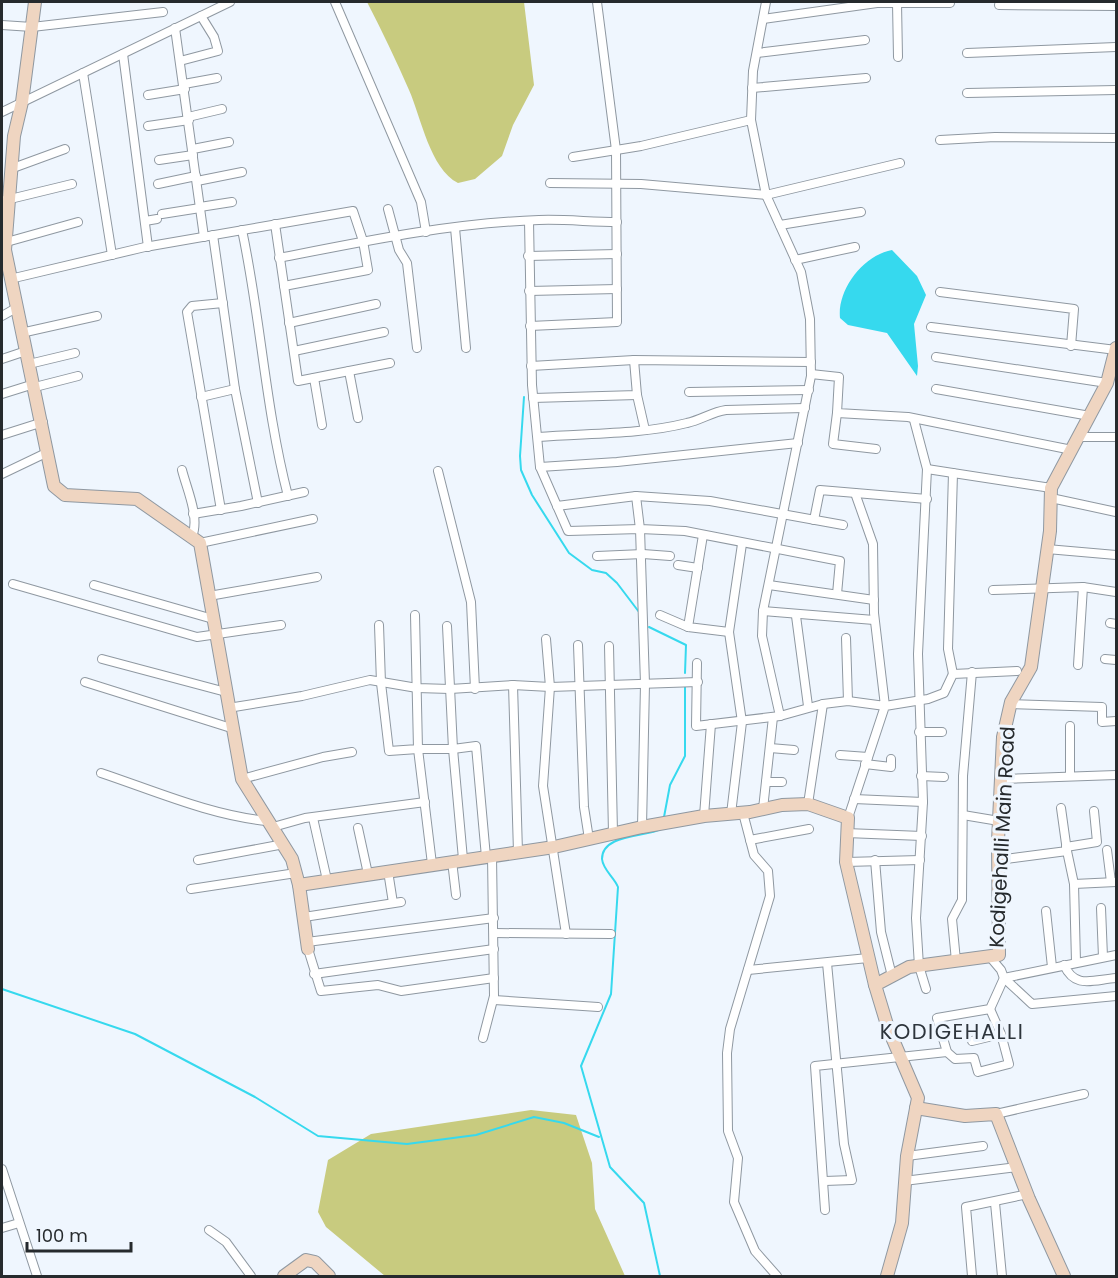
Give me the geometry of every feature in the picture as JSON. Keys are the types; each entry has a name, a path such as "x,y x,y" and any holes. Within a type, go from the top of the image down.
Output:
{"street":[{"path":"35,2 22,102 14,136 13,168 6,200 4,242 21,333 43,422 54,486 65,495 137,499 196,540 313,519"},
{"path":"2,112 227,2"},
{"path":"335,2 421,202 426,232"},
{"path":"530,326 617,322 616,150 597,2"},
{"path":"763,809 770,748 777,716 762,636 763,611 812,374 810,319 801,272 766,195 751,120 756,53 765,2"},
{"path":"763,19 897,3 950,3"},
{"path":"897,3 898,57"},
{"path":"999,5 1116,6"},
{"path":"2,24 33,27 164,12"},
{"path":"180,60 218,51 214,37 201,16"},
{"path":"175,28 200,208 209,236 223,303 235,389 258,503"},
{"path":"756,53 865,40"},
{"path":"967,53 1116,47"},
{"path":"123,54 148,247"},
{"path":"83,73 112,255"},
{"path":"148,95 217,78"},
{"path":"752,88 866,78"},
{"path":"967,93 1116,90"},
{"path":"148,126 222,109"},
{"path":"573,157 616,150 751,120"},
{"path":"940,140 995,137 1116,138"},
{"path":"159,160 229,142"},
{"path":"13,168 65,149"},
{"path":"550,183 700,188 766,195 900,163"},
{"path":"158,184 242,172"},
{"path":"6,200 72,184"},
{"path":"145,221 159,216 232,202"},
{"path":"388,208 395,236 407,263 417,348"},
{"path":"10,279 148,247 353,211 363,241 368,270 284,286"},
{"path":"780,225 861,212"},
{"path":"279,258 363,241 455,228 529,221 617,222"},
{"path":"529,221 531,366 540,467 568,531 640,529 684,531 742,544 776,548 840,561 837,594"},
{"path":"4,242 78,222"},
{"path":"275,224 298,381 390,363"},
{"path":"455,228 466,348"},
{"path":"242,230 254,288 274,441 288,496"},
{"path":"795,260 855,247"},
{"path":"528,256 617,254"},
{"path":"529,291 617,289"},
{"path":"940,292 1074,309 1071,346"},
{"path":"221,510 187,309 192,306 223,303"},
{"path":"289,323 376,304"},
{"path":"2,316 16,308"},
{"path":"21,333 97,316"},
{"path":"931,327 1116,353"},
{"path":"294,351 384,332"},
{"path":"2,359 26,351"},
{"path":"29,364 75,353"},
{"name":"Kodigehalli Main Road","path":"875,985 909,967 999,956 998,860 1003,737 1011,704 1031,667 1043,589 1051,493 1107,383 1116,353"},
{"path":"936,357 1107,383"},
{"path":"531,366 634,360 811,362"},
{"path":"634,360 636,395 645,430"},
{"path":"349,371 358,418"},
{"path":"812,374 839,377 832,444 876,449"},
{"path":"2,394 78,376"},
{"path":"314,378 322,425"},
{"path":"201,397 235,389"},
{"path":"936,389 1090,416"},
{"path":"689,392 809,390"},
{"path":"533,398 636,395"},
{"path":"537,436 645,430 688,423 715,412 805,408"},
{"path":"837,413 908,417 1072,450"},
{"path":"914,420 927,469 918,654 923,802 916,918 919,966 926,989"},
{"path":"2,435 43,422"},
{"path":"1079,437 1116,437"},
{"path":"540,467 617,462 798,444"},
{"path":"2,474 48,452"},
{"path":"927,469 1051,493 1116,512"},
{"path":"182,470 217,634 231,728 242,779 284,844 298,879 307,946 314,975 321,991 378,985 401,991 495,978"},
{"path":"438,471 471,602 475,689"},
{"path":"698,663 696,726 742,722 777,716 808,706 849,701 885,706 918,701 944,693 953,674 948,649 953,473"},
{"path":"814,520 820,490 927,499"},
{"path":"193,514 258,503 304,492"},
{"path":"855,493 873,544 874,620 885,706 848,818 846,862 868,958 888,1028 918,1098 907,1156 902,1223 887,1276"},
{"path":"557,506 636,496 710,501 843,525"},
{"path":"636,496 643,554 645,684 642,827"},
{"path":"688,627 703,535"},
{"path":"742,544 729,632 742,722 737,813 750,840 754,855 768,871 770,896 730,1029 727,1053 728,1131 738,1158 734,1202 755,1251 777,1276"},
{"path":"1047,549 1116,555"},
{"path":"597,556 643,554 670,556"},
{"path":"678,565 698,568"},
{"path":"209,596 317,577"},
{"path":"13,584 197,637 281,626"},
{"path":"94,585 213,619"},
{"path":"769,585 874,600"},
{"path":"1078,665 1083,587"},
{"path":"993,590 1083,587 1116,592"},
{"path":"763,611 796,616 874,620"},
{"path":"415,615 418,749 432,864"},
{"path":"660,615 688,627 729,632"},
{"path":"796,616 808,706"},
{"path":"379,625 381,683 389,751 476,746 489,856 495,933 494,1000 483,1038"},
{"path":"447,626 458,860 456,895"},
{"path":"846,638 849,701"},
{"path":"546,639 550,687 543,786 566,934"},
{"path":"578,645 584,807 589,839"},
{"path":"609,646 613,833"},
{"path":"102,658 226,692"},
{"path":"1105,659 1116,660"},
{"path":"953,674 1017,671"},
{"path":"956,961 952,919 962,900 963,815 972,672"},
{"path":"228,708 302,696 370,680 417,688 450,689 475,689 513,684 550,687 698,682"},
{"path":"85,682 231,728"},
{"path":"513,684 518,852"},
{"path":"808,804 823,704"},
{"path":"1011,704 1102,707 1102,722 1116,721"},
{"path":"704,816 711,724"},
{"path":"1070,726 1070,776"},
{"path":"919,732 942,732"},
{"path":"770,748 794,750"},
{"path":"242,779 352,752"},
{"path":"840,755 891,767 891,759"},
{"path":"101,773 214,810 271,824 425,802"},
{"path":"1002,779 1116,775"},
{"path":"921,776 944,777"},
{"path":"766,782 782,782"},
{"path":"854,799 923,802"},
{"path":"191,889 298,879 327,880 554,847 704,816 808,804 848,818"},
{"path":"1061,808 1074,884 1076,962"},
{"path":"998,860 1098,842 1094,812"},
{"path":"963,815 999,821"},
{"path":"313,818 327,880"},
{"path":"358,828 368,874"},
{"path":"750,840 809,829"},
{"path":"846,833 922,836"},
{"path":"198,860 284,844"},
{"path":"1074,884 1114,882 1107,850"},
{"path":"875,860 881,932 892,976"},
{"path":"846,862 920,860"},
{"path":"304,917 397,903 388,871"},
{"path":"1101,908 1103,957"},
{"path":"1046,911 1052,967"},
{"path":"307,946 494,918"},
{"path":"495,933 611,934"},
{"path":"314,975 494,949"},
{"path":"1004,978 1116,955"},
{"path":"990,957 1001,970 1004,978 1036,1005 1116,996"},
{"path":"748,970 868,958"},
{"path":"825,1181 852,1180 844,1144 838,1065 826,963"},
{"path":"1064,965 1069,977 1076,981 1116,978"},
{"path":"990,1009 937,1018 947,1052 955,1059 974,1058 978,1072 1001,1068 1009,1064 1001,1034 990,1009 1004,978"},
{"path":"494,1000 598,1007"},
{"path":"972,1041 1001,1034"},
{"path":"825,1210 825,1181 815,1066 901,1059 947,1052"},
{"path":"916,1108 965,1116 996,1114 1084,1094"},
{"path":"996,1114 1064,1276"},
{"path":"907,1156 983,1146"},
{"path":"904,1181 1017,1167"},
{"path":"2,1169 37,1276"},
{"path":"972,1276 966,1207 995,1203 1028,1194"},
{"path":"995,1203 1002,1276"},
{"path":"2,1228 19,1223"},
{"path":"209,1230 225,1242 251,1276"},
{"path":"284,1276 306,1260 315,1262 329,1276"}],"green space":[{"path":"367,2 524,2 534,85 513,125 502,156 475,179 458,183 448,176 433,155 404,79"},
{"path":"531,1110 576,1115 592,1163 595,1209 625,1276 385,1276 326,1227 318,1212 328,1160 371,1134"}],"water":[{"path":"892,250 917,276 926,295 914,324 917,376 887,333 848,325 840,318 843,296 854,275 872,259"}],"waterway":[{"path":"524,397 521,470 532,495 569,553 592,570 606,573 617,583 639,612"},
{"path":"649,627 686,645 685,673"},
{"path":"664,817 670,785 685,756 685,687"},
{"path":"660,1276 644,1203 610,1167 581,1066 611,994 618,887 603,863 604,851 616,841 661,829"},
{"path":"2,989 135,1034 255,1097 318,1136 407,1144 476,1135 534,1117 564,1123 599,1137"}],"district":[{"name":"KODIGEHALLI","path":"952,1032"}]}
